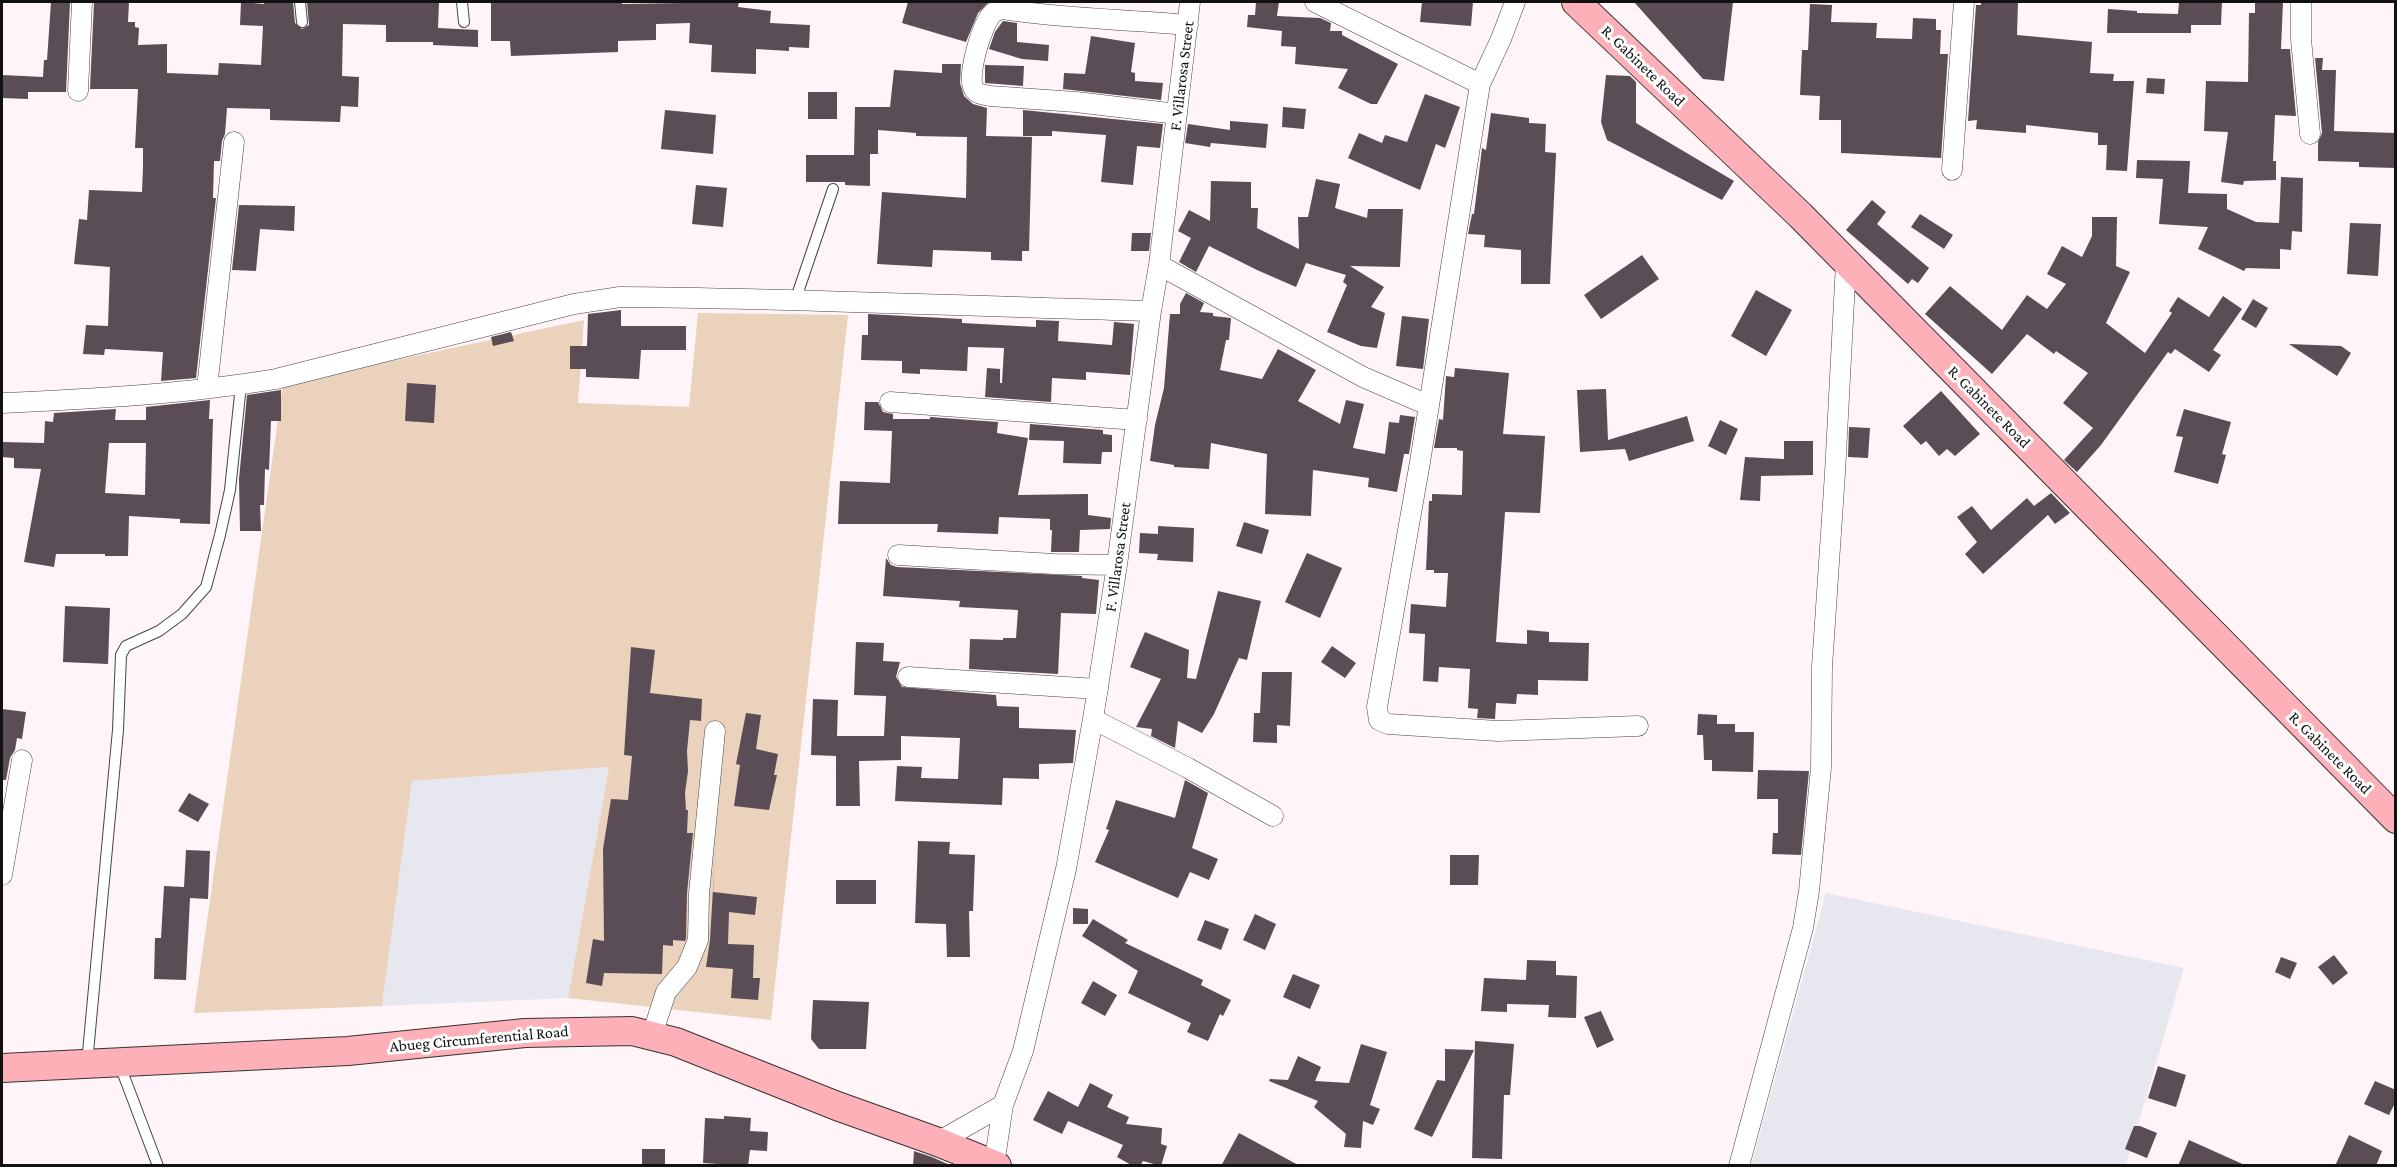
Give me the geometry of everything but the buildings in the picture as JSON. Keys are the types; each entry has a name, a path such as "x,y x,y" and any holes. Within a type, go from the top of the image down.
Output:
{"street":[{"path":"78,91 82,2"},
{"name":"F. Villarosa Street","path":"996,1165 1003,1105 1023,1051 1043,970 1066,869 1093,719 1117,566 1150,311 1159,265 1190,2"},
{"path":"1315,2 1480,84"},
{"path":"1515,2 1480,84 1377,707 1379,720 1388,724 1498,731 1638,726"},
{"name":"R. Gabinete Road","path":"1576,2 1800,215 2396,819"},
{"path":"1952,170 1964,2"},
{"path":"2301,2 2301,39 2310,134"},
{"path":"1177,114 1076,102 990,96 977,92 972,87 970,76 987,21 1001,9 1068,18 1188,25"},
{"path":"207,388 234,142"},
{"path":"1739,1166 1803,927 1809,891 1821,768 1822,667 1846,263"},
{"path":"1159,265 1363,376 1428,405"},
{"path":"2,403 127,398 276,379 574,304 620,297 1150,311"},
{"path":"890,402 1137,420"},
{"path":"898,555 1117,566"},
{"path":"908,677 1098,689"},
{"path":"1093,719 1188,768 1273,816"},
{"path":"652,1035 666,992 687,967 698,940 699,894 715,731"},
{"path":"2,875 22,760"},
{"name":"Abueg Circumferential Road","path":"2,1068 348,1051 525,1033 616,1030 652,1035 955,1153 996,1165"},
{"path":"955,1153 1003,1105"}],"lane":[{"path":"300,2 302,22"},
{"path":"462,2 464,22"},
{"path":"795,301 833,189"},
{"path":"87,1063 118,730 121,656 126,646 159,631 183,614 206,587 230,490 241,385"},
{"path":"118,1063 158,1166"}],"shaded area":[{"path":"698,313 848,315 771,1020 568,998 609,767 412,781 382,1006 194,1013 283,384 584,320 578,403 689,407"},
{"path":"609,767 568,998 382,1006 412,781"},
{"path":"1826,893 2184,968 2126,1165 1751,1166"}]}
